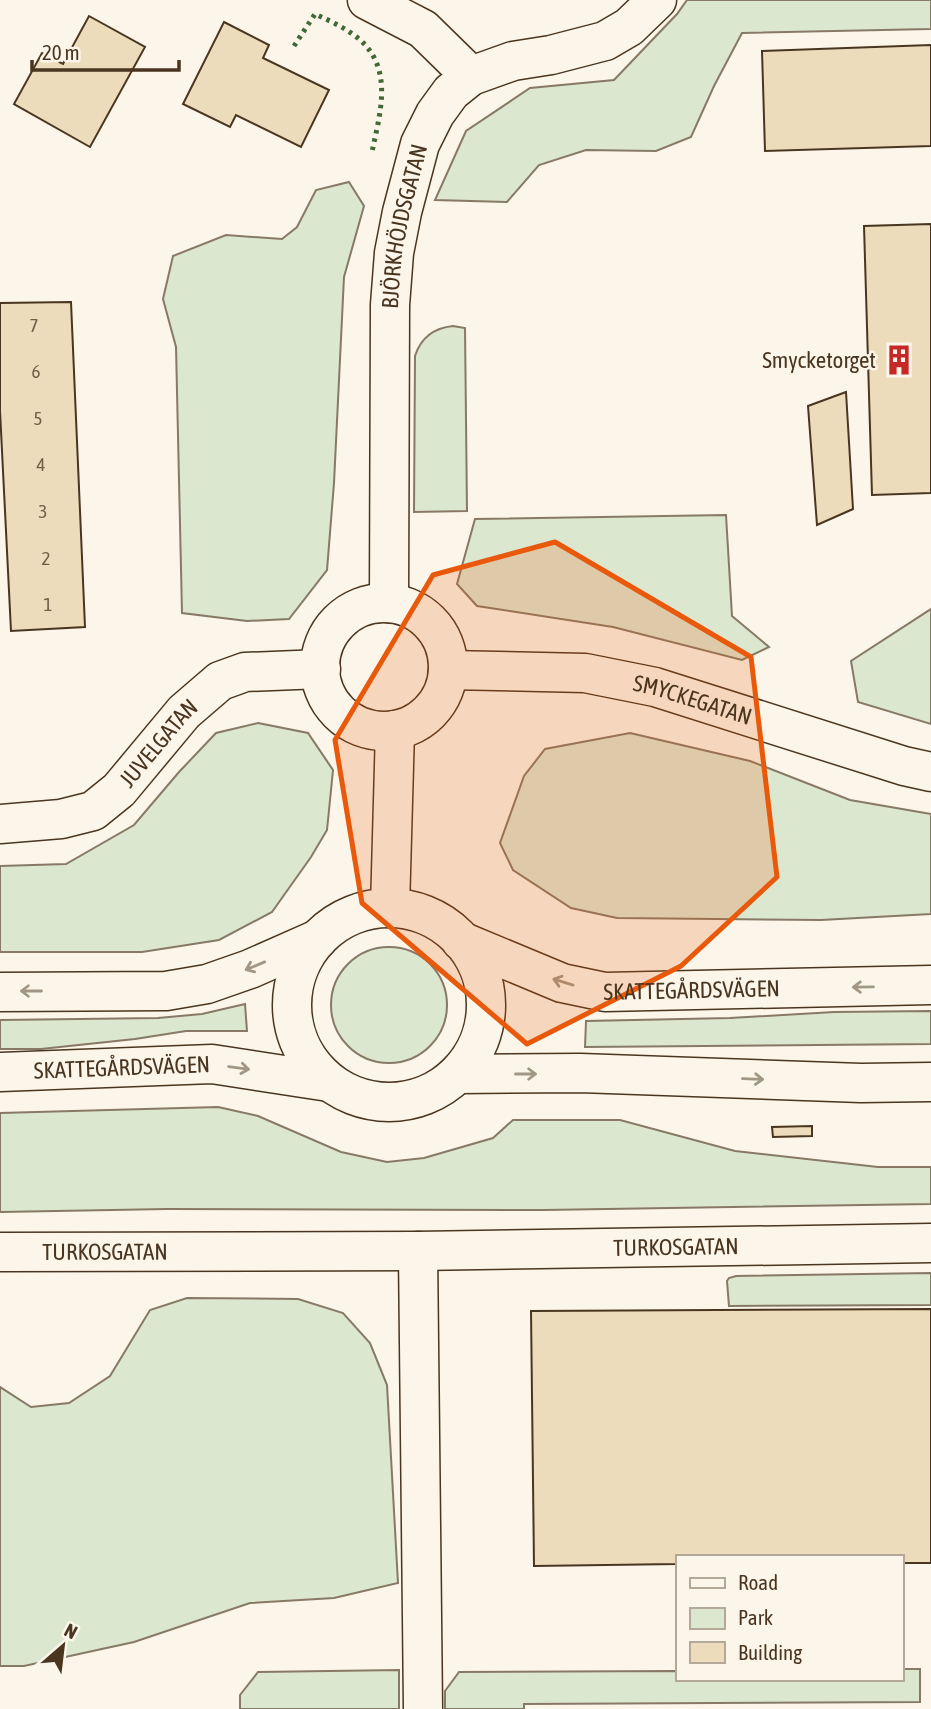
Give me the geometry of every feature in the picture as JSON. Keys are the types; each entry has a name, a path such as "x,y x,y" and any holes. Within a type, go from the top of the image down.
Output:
{"street":[{"path":"367,0 423,29 471,76"},
{"name":"BJÖRKHÖJDSGATAN","path":"389,603 390,304 394,253 420,144 435,114 451,92 471,76 513,61 551,55 605,41 629,27 657,0"},
{"path":"389,603 412,610 432,624 444,645 448,670 444,691 425,717 395,730 382,731 356,724 344,716 327,695 322,683 321,669 325,643 340,621 362,607 389,603"},
{"name":"JUVELGATAN","path":"0,824 61,819 93,810 119,790 184,712 220,681 245,672 321,669"},
{"name":"SMYCKEGATAN","path":"448,670 585,673 655,687 904,766 931,772"},
{"path":"390,908 395,730"},
{"name":"SKATTEGÅRDSVÄGEN","path":"390,908 430,917 461,940 474,957 482,978 486,998 485,1019 480,1040 471,1058 444,1086 412,1100 377,1102 343,1091 315,1068 303,1051 296,1032 292,1013 293,993 297,973 306,955 330,928 359,913 390,908"},
{"name":"SKATTEGÅRDSVÄGEN","path":"0,992 166,990 207,984 250,969 318,939"},
{"name":"SKATTEGÅRDSVÄGEN","path":"461,940 562,983 605,992 931,985"},
{"name":"SKATTEGÅRDSVÄGEN","path":"0,1072 212,1064 329,1082"},
{"path":"458,1074 580,1073 861,1083 931,1082"},
{"name":"TURKOSGATAN","path":"0,1252 418,1251 931,1243"},
{"path":"418,1251 423,1709"}],"highlighted area":[{"path":"555,542 751,657 777,877 681,966 527,1044 362,903 335,740 433,575"}],"green space":[{"path":"687,0 931,0 931,29 742,33 691,137 656,151 586,150 539,165 507,202 435,200 466,131 530,88 614,80"},
{"path":"349,182 364,206 344,277 327,570 289,619 247,621 182,613 176,347 163,299 173,256 226,235 282,239 297,227 316,190"},
{"path":"453,326 465,328 467,511 414,512 415,356 429,335"},
{"path":"726,515 732,616 769,647 742,660 613,627 477,606 457,584 475,519"},
{"path":"931,609 931,724 858,702 851,661"},
{"path":"258,723 308,733 333,770 327,830 272,912 219,940 142,952 0,952 0,866 66,864 134,825 216,733"},
{"path":"630,733 750,761 850,800 931,814 931,914 821,920 617,918 571,908 513,870 500,843 524,776 545,749"},
{"path":"389,947 411,952 430,964 442,983 447,1005 442,1027 430,1046 411,1058 389,1063 367,1058 348,1046 336,1027 331,1005 336,983 348,964 367,952"},
{"path":"245,1004 247,1031 186,1031 41,1049 0,1049 0,1020 158,1018 202,1014"},
{"path":"931,1011 931,1044 585,1047 586,1021"},
{"path":"218,1107 258,1116 341,1152 387,1162 424,1158 493,1138 513,1120 620,1120 735,1151 878,1167 931,1167 931,1204 544,1210 167,1209 0,1212 0,1113"},
{"path":"931,1273 931,1305 729,1306 727,1281 736,1276"},
{"path":"187,1298 298,1299 343,1313 370,1343 387,1385 398,1583 334,1598 250,1603 134,1642 24,1666 0,1666 0,1387 31,1407 69,1403 110,1376 150,1310"},
{"path":"903,1669 920,1669 920,1702 524,1704 524,1709 445,1709 445,1691 459,1672 676,1671 676,1681 903,1681"},
{"path":"399,1670 399,1709 240,1709 240,1695 258,1672"}],"building":[{"path":"89,16 145,47 90,147 14,104 42,53 63,64"},
{"path":"224,22 269,45 263,58 329,90 301,147 236,115 230,127 183,104"},
{"path":"931,45 931,146 765,151 762,51"},
{"name":"Smycketorget","path":"931,224 931,493 872,495 864,226"},
{"path":"71,302 85,627 11,631 0,411 0,303"},
{"path":"846,392 853,509 817,525 808,406"},
{"path":"812,1126 812,1136 773,1137 772,1127"},
{"path":"931,1309 931,1563 903,1563 903,1555 676,1555 676,1564 534,1566 531,1311"}],"hedge":[{"path":"294,46 315,14 349,31 370,51 377,64 382,92 372,152"}],"place":[{"name":"Smycketorget","path":"899,360"}]}
